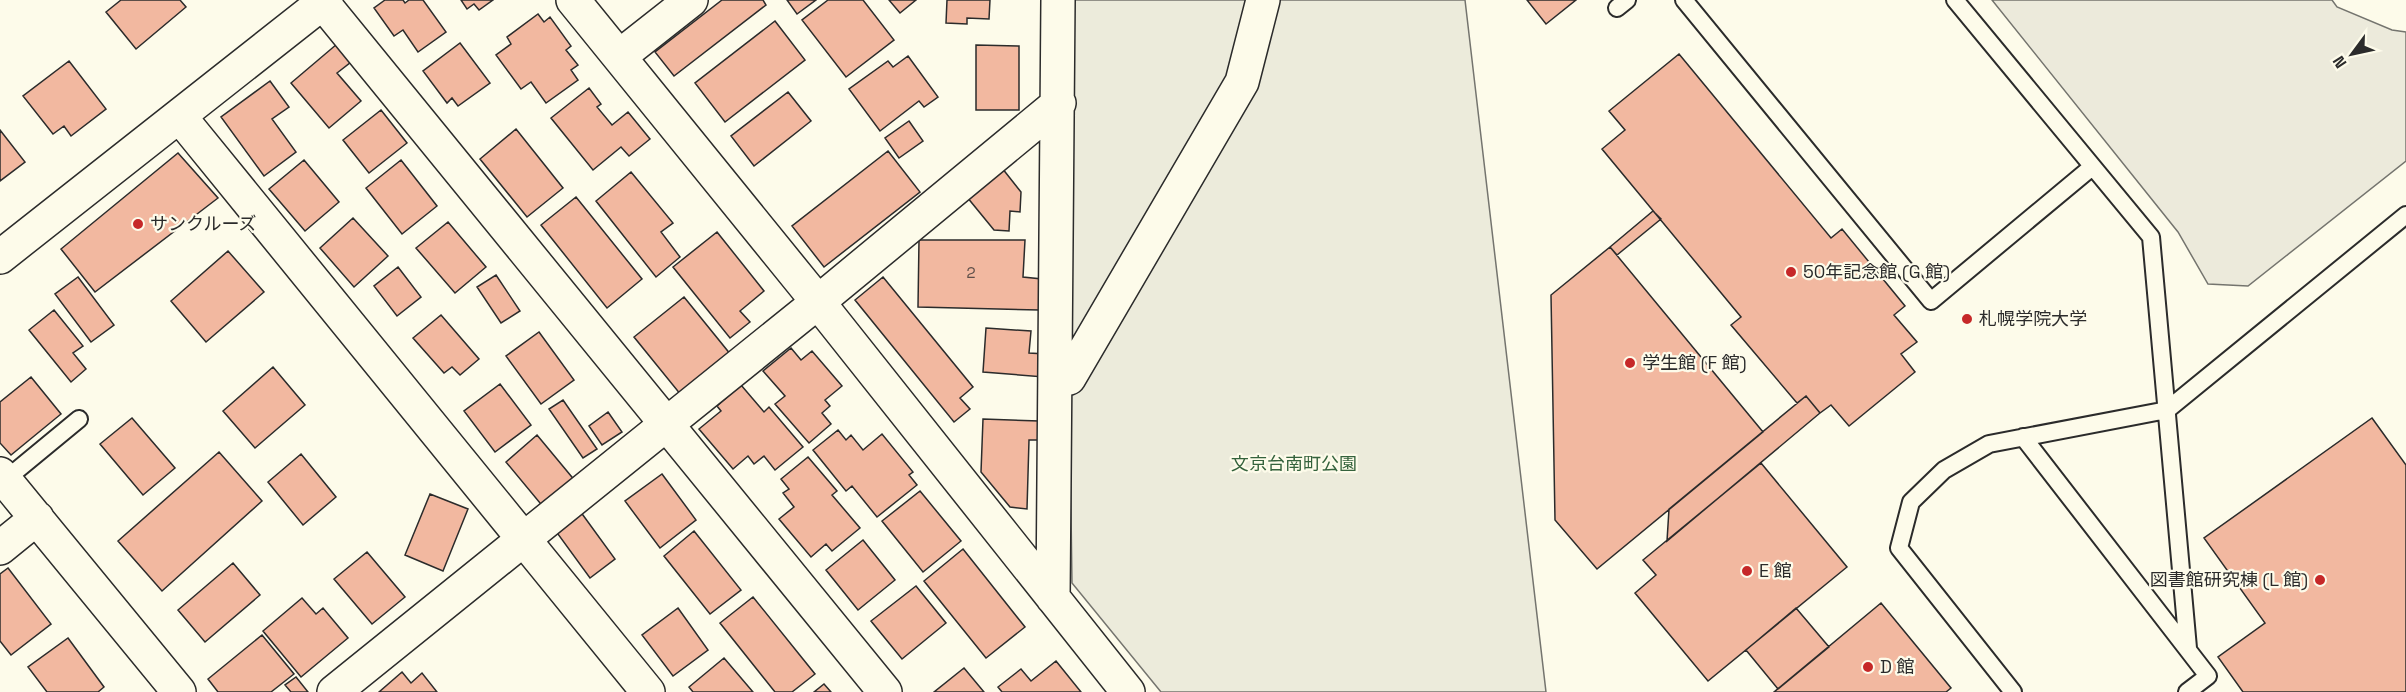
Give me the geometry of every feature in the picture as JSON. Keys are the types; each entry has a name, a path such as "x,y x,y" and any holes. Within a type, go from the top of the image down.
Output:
{"street":[{"path":"573,0 818,302 1128,692"},
{"path":"620,56 692,0"},
{"path":"1053,598 1059,103 1058,0"},
{"path":"1069,378 1242,82 1263,0"},
{"path":"0,257 324,1 885,692"},
{"path":"334,692 818,302 1059,103"},
{"path":"180,117 648,692"},
{"path":"3,477 167,688"},
{"path":"0,548 37,518"}],"lane":[{"path":"1684,0 1931,301 2092,167"},
{"path":"1955,0 2151,237 2188,648"},
{"path":"2013,692 1899,548 1911,502 1944,470 1989,444 2167,410 2406,215"},
{"path":"3,477 79,419"},
{"path":"2023,437 2208,676 2187,692"}],"green space":[{"name":"文京台南町公園","path":"1069,0 1465,0 1546,692 1161,692 1072,583 1066,159"}],"shaded area":[{"path":"1992,0 2332,0 2337,7 2392,30 2406,32 2406,161 2248,286 2208,284 2178,232"}],"building":[{"path":"121,0 180,0 186,7 136,49 106,12"},
{"path":"385,0 403,0 405,3 409,0 423,0 446,32 418,52 403,30 394,36 374,8"},
{"path":"461,0 493,0 479,10 474,4 467,9"},
{"path":"722,0 763,0 766,5 674,76 655,52"},
{"path":"787,0 816,0 797,14"},
{"path":"828,0 863,0 894,40 846,77 802,20"},
{"path":"889,0 916,0 900,13"},
{"path":"947,0 990,0 989,19 967,18 967,24 946,23"},
{"path":"1527,0 1576,0 1546,24"},
{"path":"538,14 544,22 550,17 571,46 566,50 578,65 571,70 578,80 546,103 531,82 521,89 496,55 511,44 507,37"},
{"path":"775,21 805,60 725,122 695,83"},
{"path":"460,43 490,83 458,106 452,98 447,103 423,71"},
{"path":"337,44 351,62 337,73 361,101 329,128 291,83"},
{"path":"976,45 1019,46 1019,110 976,110"},
{"name":"50年記念館 (G 館)","path":"1679,54 1831,238 1842,229 1905,306 1894,315 1917,342 1901,354 1915,372 1849,426 1831,405 1820,413 1806,396 1797,403 1731,325 1741,317 1602,149 1625,130 1609,111"},
{"path":"908,56 938,97 924,107 919,101 880,131 849,89 888,61 893,67"},
{"path":"69,61 106,109 71,136 64,126 53,134 23,96"},
{"path":"270,81 289,107 272,119 296,152 264,176 221,117"},
{"path":"589,88 601,104 597,107 612,125 628,112 650,139 629,156 621,147 593,170 551,118"},
{"path":"788,92 811,121 754,166 731,136"},
{"path":"381,110 407,143 369,173 343,140"},
{"path":"909,121 923,141 899,158 885,138"},
{"path":"516,129 563,188 527,217 480,159"},
{"path":"0,130 25,162 0,181"},
{"path":"888,151 920,192 824,267 792,226"},
{"name":"サンクルーズ","path":"178,153 218,198 95,292 61,249"},
{"path":"304,160 339,202 305,231 269,189"},
{"path":"401,160 437,206 402,234 366,188"},
{"path":"1002,168 1021,192 1020,212 1010,211 1009,231 994,230 967,197"},
{"path":"631,172 673,223 661,232 680,257 656,277 596,201"},
{"path":"576,197 642,279 607,308 541,225"},
{"path":"1653,211 1661,219 1617,255 1610,247"},
{"path":"353,218 388,256 354,287 320,248"},
{"path":"448,222 486,267 455,293 416,248"},
{"path":"717,232 764,291 740,311 750,322 730,338 673,267"},
{"path":"919,240 1025,240 1023,277 1042,279 1039,310 918,307"},
{"name":"学生館 (F 館)","path":"1610,247 1763,432 1597,569 1555,520 1551,295"},
{"path":"228,251 264,292 206,342 171,301"},
{"path":"398,267 421,297 397,316 374,286"},
{"path":"496,275 520,311 501,323 477,287"},
{"path":"78,277 114,325 91,342 55,294"},
{"path":"883,277 973,387 960,398 970,409 954,422 855,300"},
{"path":"684,297 731,355 681,395 634,337"},
{"path":"54,310 83,346 73,353 86,369 71,382 29,330"},
{"path":"441,315 479,359 460,375 452,367 444,373 413,338"},
{"path":"986,328 1031,331 1029,353 1046,354 1044,377 983,372"},
{"path":"539,332 574,380 541,404 506,356"},
{"path":"791,348 801,360 812,351 842,386 825,400 830,406 822,413 831,424 809,443 775,404 785,396 763,371"},
{"path":"273,367 305,405 255,448 223,411"},
{"path":"31,377 61,414 11,455 0,443 0,402"},
{"path":"500,384 531,425 495,452 464,411"},
{"path":"741,385 764,412 769,407 803,447 775,470 764,456 754,464 748,456 733,469 699,429 721,411 717,406"},
{"path":"1806,396 1820,413 1667,541 1669,509"},
{"path":"563,400 597,449 583,458 549,409"},
{"path":"608,412 622,432 602,445 589,426"},
{"path":"132,418 175,468 143,495 100,444"},
{"name":"図書館研究棟 (L 館)","path":"2372,418 2406,465 2406,692 2243,692 2218,657 2265,623 2204,538"},
{"path":"983,419 1039,421 1038,440 1029,440 1027,509 1010,507 981,472"},
{"path":"838,430 846,440 851,435 863,450 882,434 913,472 909,475 917,485 877,517 852,486 846,491 813,450"},
{"path":"537,435 576,482 545,509 506,462"},
{"path":"219,452 262,501 162,591 118,541"},
{"path":"301,454 336,497 303,525 268,482"},
{"path":"808,457 837,491 832,495 860,528 832,551 826,544 811,557 779,519 794,507 783,493 789,489 781,479"},
{"name":"E 館","path":"1761,463 1847,567 1708,681 1635,593 1656,575 1643,560"},
{"path":"662,474 696,520 660,548 625,501"},
{"path":"920,491 961,541 923,572 882,521"},
{"path":"430,494 468,509 443,571 405,555"},
{"path":"580,511 615,559 590,578 555,530"},
{"path":"694,531 741,590 710,614 664,556"},
{"path":"863,540 895,580 858,610 826,570"},
{"path":"963,549 1025,627 986,658 924,581"},
{"path":"367,552 405,597 372,624 334,579"},
{"path":"233,563 260,595 205,642 178,610"},
{"path":"8,568 51,624 11,655 0,641 0,574"},
{"path":"916,586 946,623 902,659 871,621"},
{"path":"753,597 815,674 792,692 775,692 720,623"},
{"path":"302,598 316,614 323,608 348,638 301,677 263,631"},
{"name":"D 館","path":"1881,603 1951,688 1946,692 1774,692"},
{"path":"678,608 708,650 673,676 642,635"},
{"path":"1796,608 1829,647 1778,689 1746,650"},
{"path":"262,635 294,674 271,692 218,692 208,679"},
{"path":"68,638 104,687 98,692 47,692 28,667"},
{"path":"724,658 753,692 693,692 689,687"},
{"path":"1056,661 1081,692 1002,692 998,687 1021,669 1031,681"},
{"path":"964,668 984,692 934,692"},
{"path":"402,672 411,683 422,673 437,692 379,692"},
{"path":"296,677 308,692 291,692 285,685"},
{"path":"824,684 831,692 814,692"}],"place":[{"name":"サンクルーズ","path":"138,224"},
{"name":"50年記念館 (G 館)","path":"1791,272"},
{"name":"札幌学院大学","path":"1967,319"},
{"name":"学生館 (F 館)","path":"1630,363"},
{"name":"E 館","path":"1747,571"},
{"name":"図書館研究棟 (L 館)","path":"2320,580"},
{"name":"D 館","path":"1868,667"}]}
